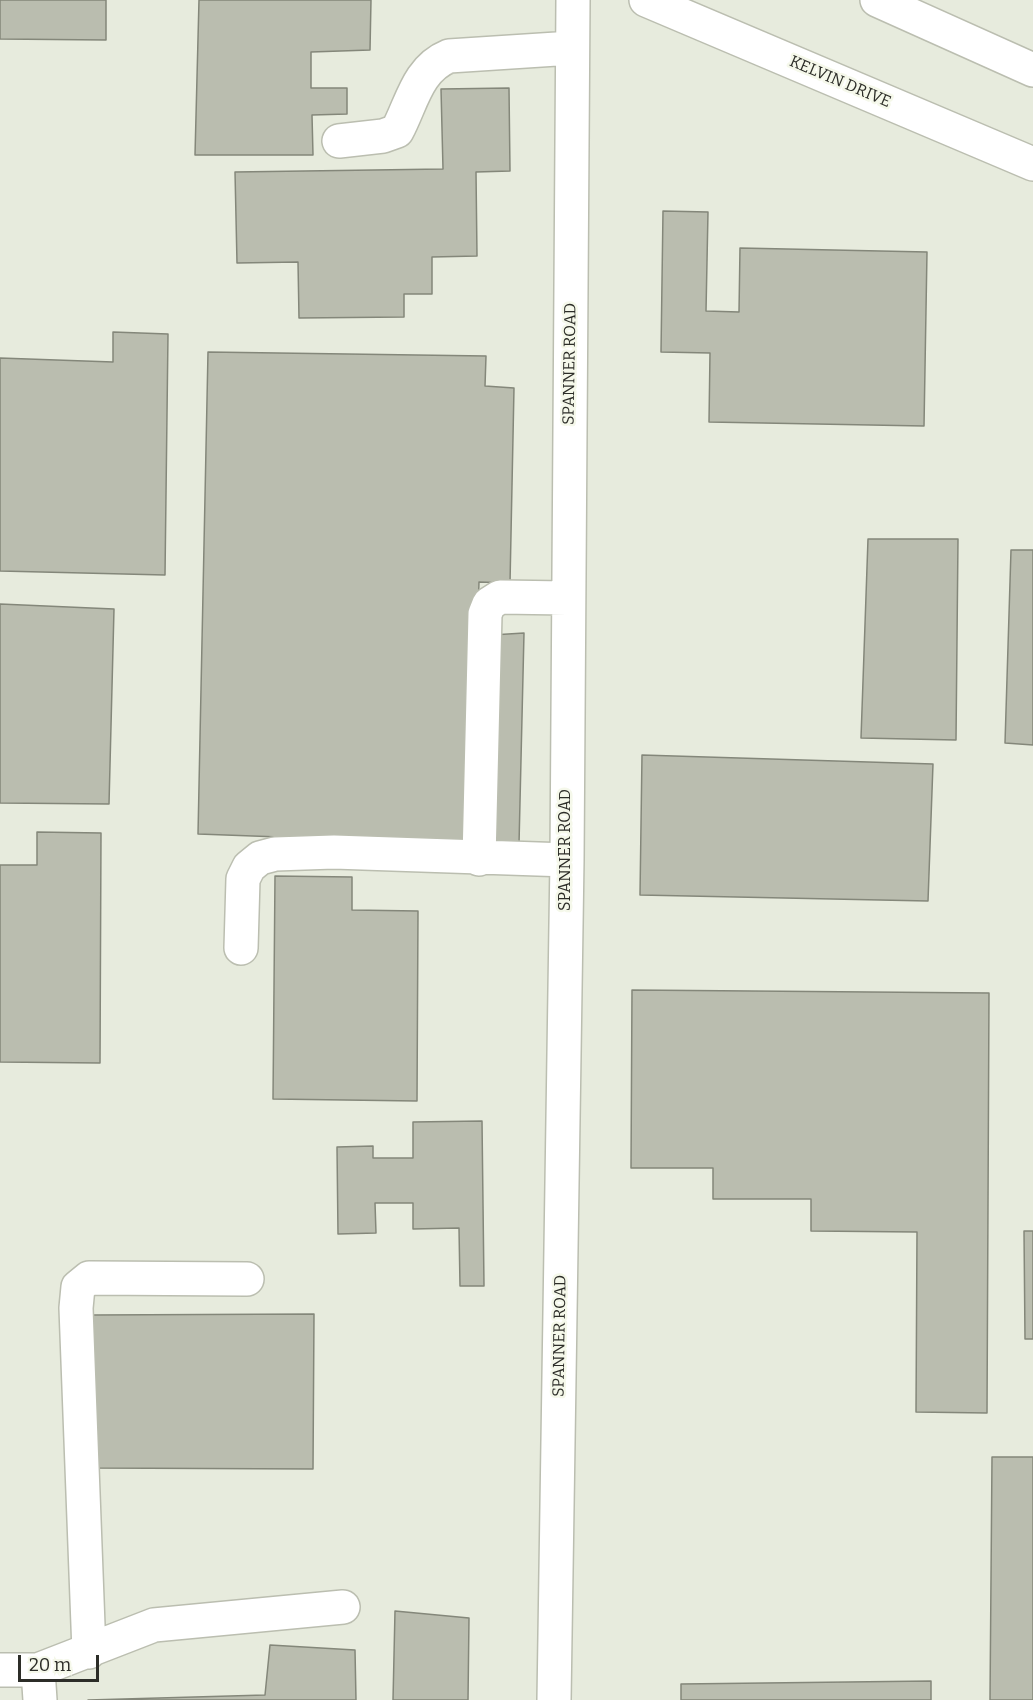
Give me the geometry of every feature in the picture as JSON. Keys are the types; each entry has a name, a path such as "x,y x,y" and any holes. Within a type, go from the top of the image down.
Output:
{"street":[{"name":"SPANNER ROAD","path":"554,1700 567,860 567,598 573,0"},
{"name":"KELVIN DRIVE","path":"646,0 1033,164"},
{"path":"877,0 1033,70"},
{"path":"339,141 383,136 397,131 422,76 434,62 441,59 449,56 572,48"},
{"path":"479,859 485,614 489,604 500,597 567,598"},
{"path":"241,948 243,879 249,867 260,858 275,854 334,852 479,859 567,860"},
{"path":"89,1652 76,1308 78,1287 89,1278 247,1279"},
{"path":"0,1670 39,1685 89,1652 154,1624 343,1607"}],"building":[{"path":"0,0 106,0 106,40 0,39"},
{"path":"199,0 371,0 370,50 311,52 311,88 347,88 347,114 312,115 313,155 195,155"},
{"path":"509,88 510,171 476,172 477,256 432,257 432,294 404,294 404,317 299,318 298,262 237,263 235,172 443,169 441,89"},
{"path":"663,211 708,212 706,311 739,312 740,248 927,252 924,426 709,422 710,353 661,352"},
{"path":"113,332 168,334 165,575 0,571 0,358 113,362"},
{"path":"208,352 486,356 485,386 514,388 510,583 479,582 471,844 198,834"},
{"path":"868,539 958,539 956,740 861,738"},
{"path":"1011,550 1033,550 1033,745 1005,743"},
{"path":"0,604 114,609 109,804 0,803"},
{"path":"524,633 519,844 488,843 492,635"},
{"path":"642,755 933,764 928,901 640,895"},
{"path":"37,832 101,833 100,1063 0,1062 0,865 37,865"},
{"path":"275,876 352,877 352,910 418,911 417,1101 273,1099"},
{"path":"632,990 989,993 987,1413 916,1412 917,1232 811,1231 811,1199 713,1199 713,1168 631,1168"},
{"path":"482,1121 484,1286 460,1286 459,1228 413,1229 413,1203 375,1203 376,1233 338,1234 337,1147 373,1146 373,1158 413,1158 413,1122"},
{"path":"1024,1231 1033,1231 1033,1339 1025,1339"},
{"path":"314,1314 313,1469 94,1468 93,1315"},
{"path":"992,1457 1033,1457 1033,1700 990,1700"},
{"path":"395,1611 469,1618 468,1700 393,1700"},
{"path":"270,1645 355,1650 356,1700 88,1700 265,1695"},
{"path":"931,1681 931,1700 681,1700 681,1684"}]}
